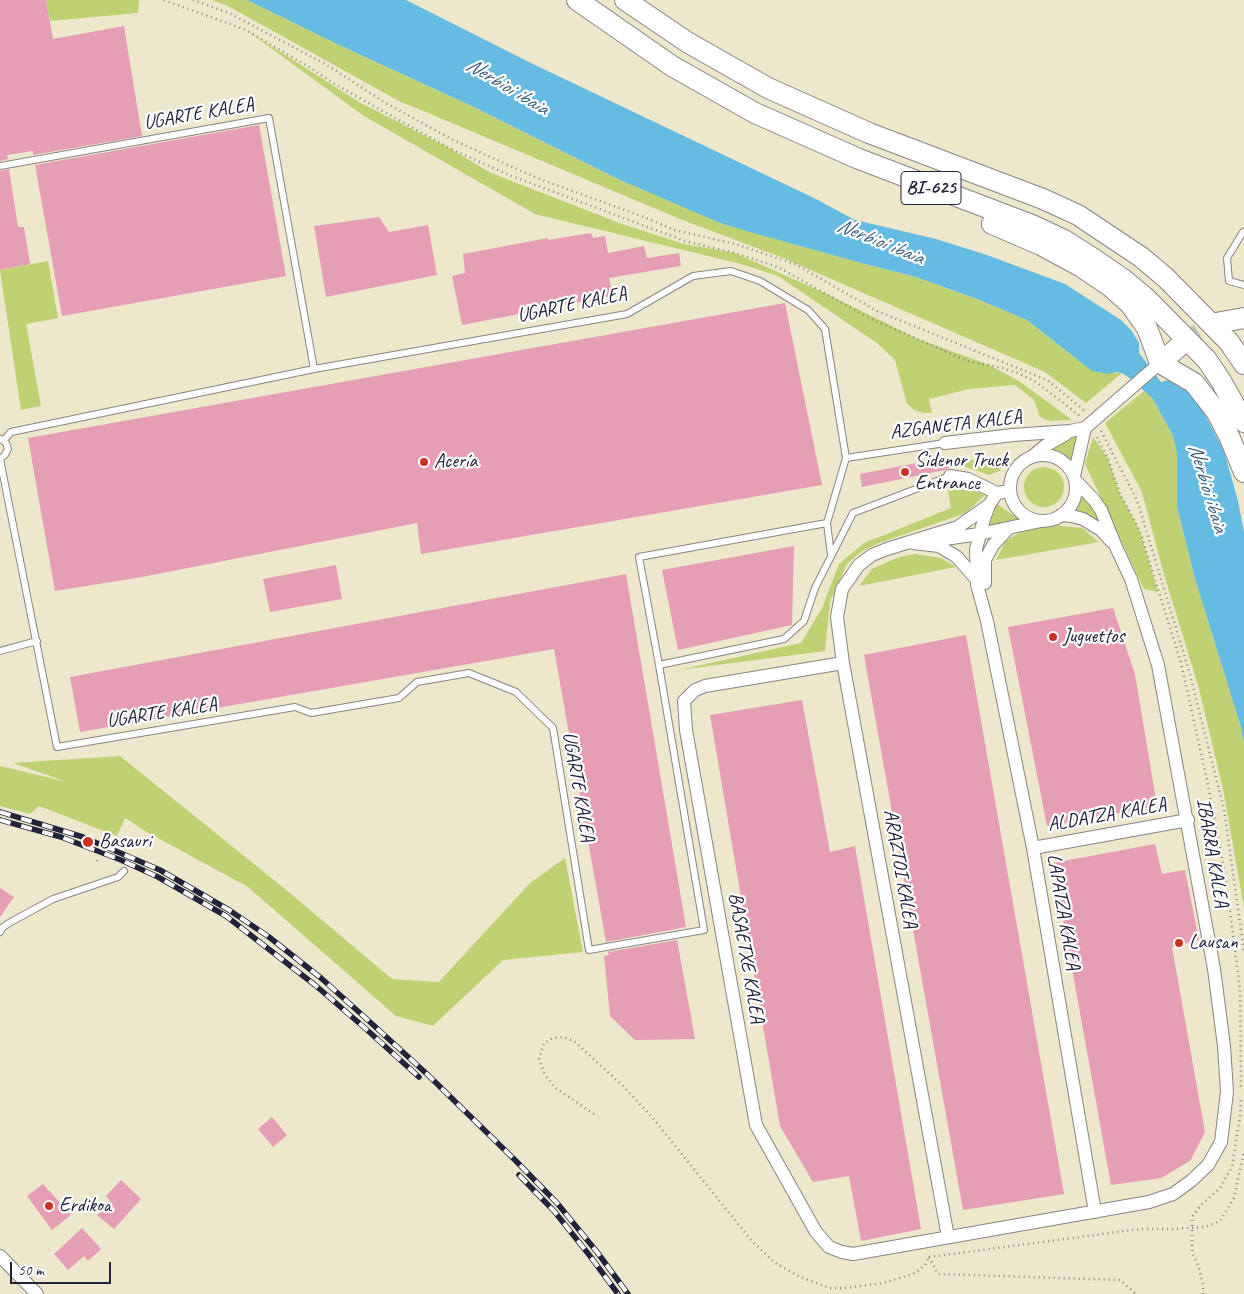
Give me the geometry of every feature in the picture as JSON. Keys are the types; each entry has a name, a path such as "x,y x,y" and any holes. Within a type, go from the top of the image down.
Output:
{"main road":[{"name":"BI-625","path":"577,0 672,66 756,113 807,137 1032,225 1064,240 1123,279 1147,299 1207,360 1244,422"},
{"name":"BI-625","path":"625,0 687,42 768,88 870,133 1043,199 1078,215 1141,257 1166,278 1229,342 1244,364"},
{"path":"807,137 935,200 1041,245 1080,266 1111,287 1130,304 1147,328 1160,363 1194,382 1216,411 1244,472"},
{"path":"1216,323 1244,318"},
{"path":"1160,363 1182,344"}],"street":[{"path":"908,543 979,534 1052,519 1061,515 1073,500 1076,490 1074,478 1090,423 1160,363"},
{"name":"AZGANETA KALEA","path":"1011,492 1011,480 1023,462 1070,431 1090,423"},
{"name":"AZGANETA KALEA","path":"945,443 1070,431"},
{"name":"AZGANETA KALEA","path":"1033,456 1053,456 1069,468 1074,478"},
{"path":"950,476 968,478 997,493 1011,492 1013,501 1025,515 1033,519 1042,520"},
{"name":"IBARRA KALEA","path":"948,1237 1149,1202 1173,1194 1208,1165 1221,1142 1227,1092 1224,1046 1214,969 1158,665 1131,579 1101,510 1074,478"},
{"path":"987,621 976,580 976,549 989,505 997,493"},
{"path":"908,543 958,527 989,505"},
{"name":"IBARRA KALEA","path":"1061,515 1083,519 1093,524 1116,547"},
{"path":"987,621 985,560 993,545 1009,528"},
{"path":"908,543 939,546 957,557 976,580"},
{"name":"ARAZTOI KALEA","path":"908,543 887,548 872,555 859,565 842,589 837,617 843,662 948,1237"},
{"name":"LAPATZA KALEA","path":"987,621 1033,848 1095,1212"},
{"name":"BASAETXE KALEA","path":"843,662 705,686 695,690 684,701 688,740 756,1125 816,1232 829,1247 852,1254 948,1237"},
{"name":"ALDATZA KALEA","path":"1033,848 1188,820"},
{"path":"0,1256 37,1294"}],"lane":[{"name":"UGARTE KALEA","path":"0,166 269,118 314,369"},
{"path":"1243,232 1227,258 1229,281 1244,285"},
{"name":"UGARTE KALEA","path":"827,523 639,557 704,930 589,950 553,728 516,692 469,673 417,682 399,698 389,700 311,713 295,707 56,747 37,641 0,459 6,455 8,449 2,439 10,432 314,369 627,314 693,276 732,271 760,281 808,310 824,329 846,458 827,523 831,556"},
{"name":"AZGANETA KALEA","path":"846,458 945,443"},
{"path":"659,665 784,639 804,622 815,588 853,512 950,476"},
{"path":"0,651 37,641"},
{"path":"0,932 9,922 53,899 118,877 124,871"}],"path":[{"path":"164,0 246,30 338,86 433,139 509,175 685,241 735,253 778,267 867,317 967,361 1003,368 1036,382"},
{"path":"193,0 228,12 327,65 384,102 453,140 537,178 644,217 674,230 734,244 795,264 877,312 1047,380 1090,423 1137,500 1189,671 1224,809 1244,952"},
{"path":"594,1114 554,1087 544,1073 539,1059 544,1044 553,1038 564,1037 575,1042 623,1086 652,1117 751,1240 774,1262 798,1276 829,1288 873,1284 916,1273 925,1265 929,1257"},
{"path":"929,1257 1140,1229 1205,1227 1220,1220 1234,1198 1244,1151"},
{"path":"1192,1228 1192,1252 1203,1284 1203,1294"},
{"path":"929,1257 938,1274 1120,1280 1136,1294"}],"green space":[{"path":"46,0 139,0 138,13 50,21"},
{"path":"212,0 247,0 474,107 618,179 723,224 916,277 977,299 1027,320 1078,360 1101,373 1122,373 1086,403 1045,372 783,258 680,219 397,100 228,6"},
{"path":"246,30 359,102 451,149 491,173 622,224 684,244 735,253 827,294 916,338 989,365 1019,381 1072,420 1050,421 1040,417 1034,400 1015,385 969,389 929,399 932,413 914,410 907,404 895,360 877,343 778,276 741,264 535,214 364,116"},
{"path":"48,261 58,318 26,324 41,406 21,410 0,270"},
{"path":"1144,391 1153,399 1173,436 1177,453 1177,507 1195,579 1240,724 1244,743 1244,908 1223,789 1199,689 1163,571 1142,492 1105,423"},
{"path":"1082,433 1073,461 1051,448"},
{"path":"1093,437 1108,459 1120,494 1140,531 1158,592 1144,589 1085,464"},
{"path":"1004,456 1000,471 989,475 957,466 957,462"},
{"path":"1048,467 1055,470 1061,476 1064,487 1063,495 1055,504 1048,507 1040,507 1033,504 1025,495 1024,483 1027,476 1036,468"},
{"path":"947,483 962,486 985,495 966,513 879,543 862,551 847,564 830,602 825,651 679,670 801,643 822,608 839,564 864,543 951,508"},
{"path":"1083,496 1100,521 1076,510"},
{"path":"997,504 1019,519 988,527"},
{"path":"1053,525 1082,528 1099,542 996,560 1005,542 1018,533"},
{"path":"915,554 941,558 956,567 859,586 872,569 899,557"},
{"path":"120,756 285,889 392,979 439,982 530,883 565,858 583,952 503,960 433,1026 396,1016 248,887 145,831 115,811 125,818 117,836 39,806 30,814 0,806 0,766 67,782 13,763"}],"water":[{"name":"Nerbioi ibaia","path":"247,0 406,0 533,64 816,199 855,220 936,239 987,255 1065,284 1121,320 1131,330 1139,343 1139,353 1161,382 1168,380 1176,381 1193,392 1224,451 1238,501 1244,532 1244,743 1240,724 1195,579 1177,507 1177,453 1173,436 1153,399 1131,379 1122,373 1109,374 1092,371 1027,320 977,299 916,277 750,232 699,214 618,179 474,107"}],"building":[{"path":"0,0 46,0 53,39 124,26 142,136 33,155 33,151 7,155 8,159 0,161"},
{"path":"259,125 286,276 62,316 35,165"},
{"path":"9,169 18,227 24,227 30,264 0,270 0,171"},
{"path":"379,217 389,232 428,225 437,275 326,297 314,226"},
{"path":"591,233 593,238 605,236 608,253 644,246 647,258 679,253 681,266 609,278 613,296 462,325 452,276 465,273 463,254 548,238 548,240"},
{"name":"Acería","path":"785,303 822,485 421,554 417,523 142,577 55,591 28,438"},
{"name":"Sidenor Truck Entrance","path":"947,457 949,468 945,470 862,487 860,474"},
{"path":"794,546 792,625 678,650 662,570"},
{"path":"336,565 342,599 270,612 263,579"},
{"path":"626,574 686,927 606,942 554,649 80,732 70,677"},
{"path":"1113,608 1135,674 1157,806 1047,826 1008,627"},
{"path":"966,635 1064,1194 963,1210 864,655"},
{"path":"802,700 830,852 855,846 921,1229 861,1241 849,1176 813,1182 780,1126 710,715"},
{"path":"1155,844 1162,874 1185,870 1199,940 1172,947 1205,1132 1190,1161 1161,1178 1111,1185 1053,863"},
{"path":"0,888 14,897 0,917"},
{"path":"677,940 695,1039 635,1040 610,1016 604,956 609,955 608,952"},
{"path":"272,1117 287,1135 273,1147 258,1129"},
{"path":"121,1180 141,1199 114,1229 97,1215 111,1202 106,1196"},
{"name":"Erdikoa","path":"43,1184 71,1215 52,1230 27,1196"},
{"path":"82,1228 101,1249 88,1261 84,1256 68,1270 54,1254"}],"tunnel":[{"path":"1182,344 1216,323"}],"railway":[{"path":"0,812 83,837 160,870 229,910 269,937 321,978 370,1022 428,1075 517,1162 557,1203 628,1294"},
{"path":"0,820 61,837 121,860 158,877 226,916 315,985 419,1077"},
{"path":"519,1175 554,1211 618,1294"}],"place":[{"name":"Acería","path":"424,462"},
{"name":"Sidenor Truck Entrance","path":"905,472"},
{"name":"Juguettos","path":"1053,637"},
{"name":"Basauri","path":"88,842"},
{"name":"Lausan","path":"1179,943"},
{"name":"Erdikoa","path":"49,1206"}]}
